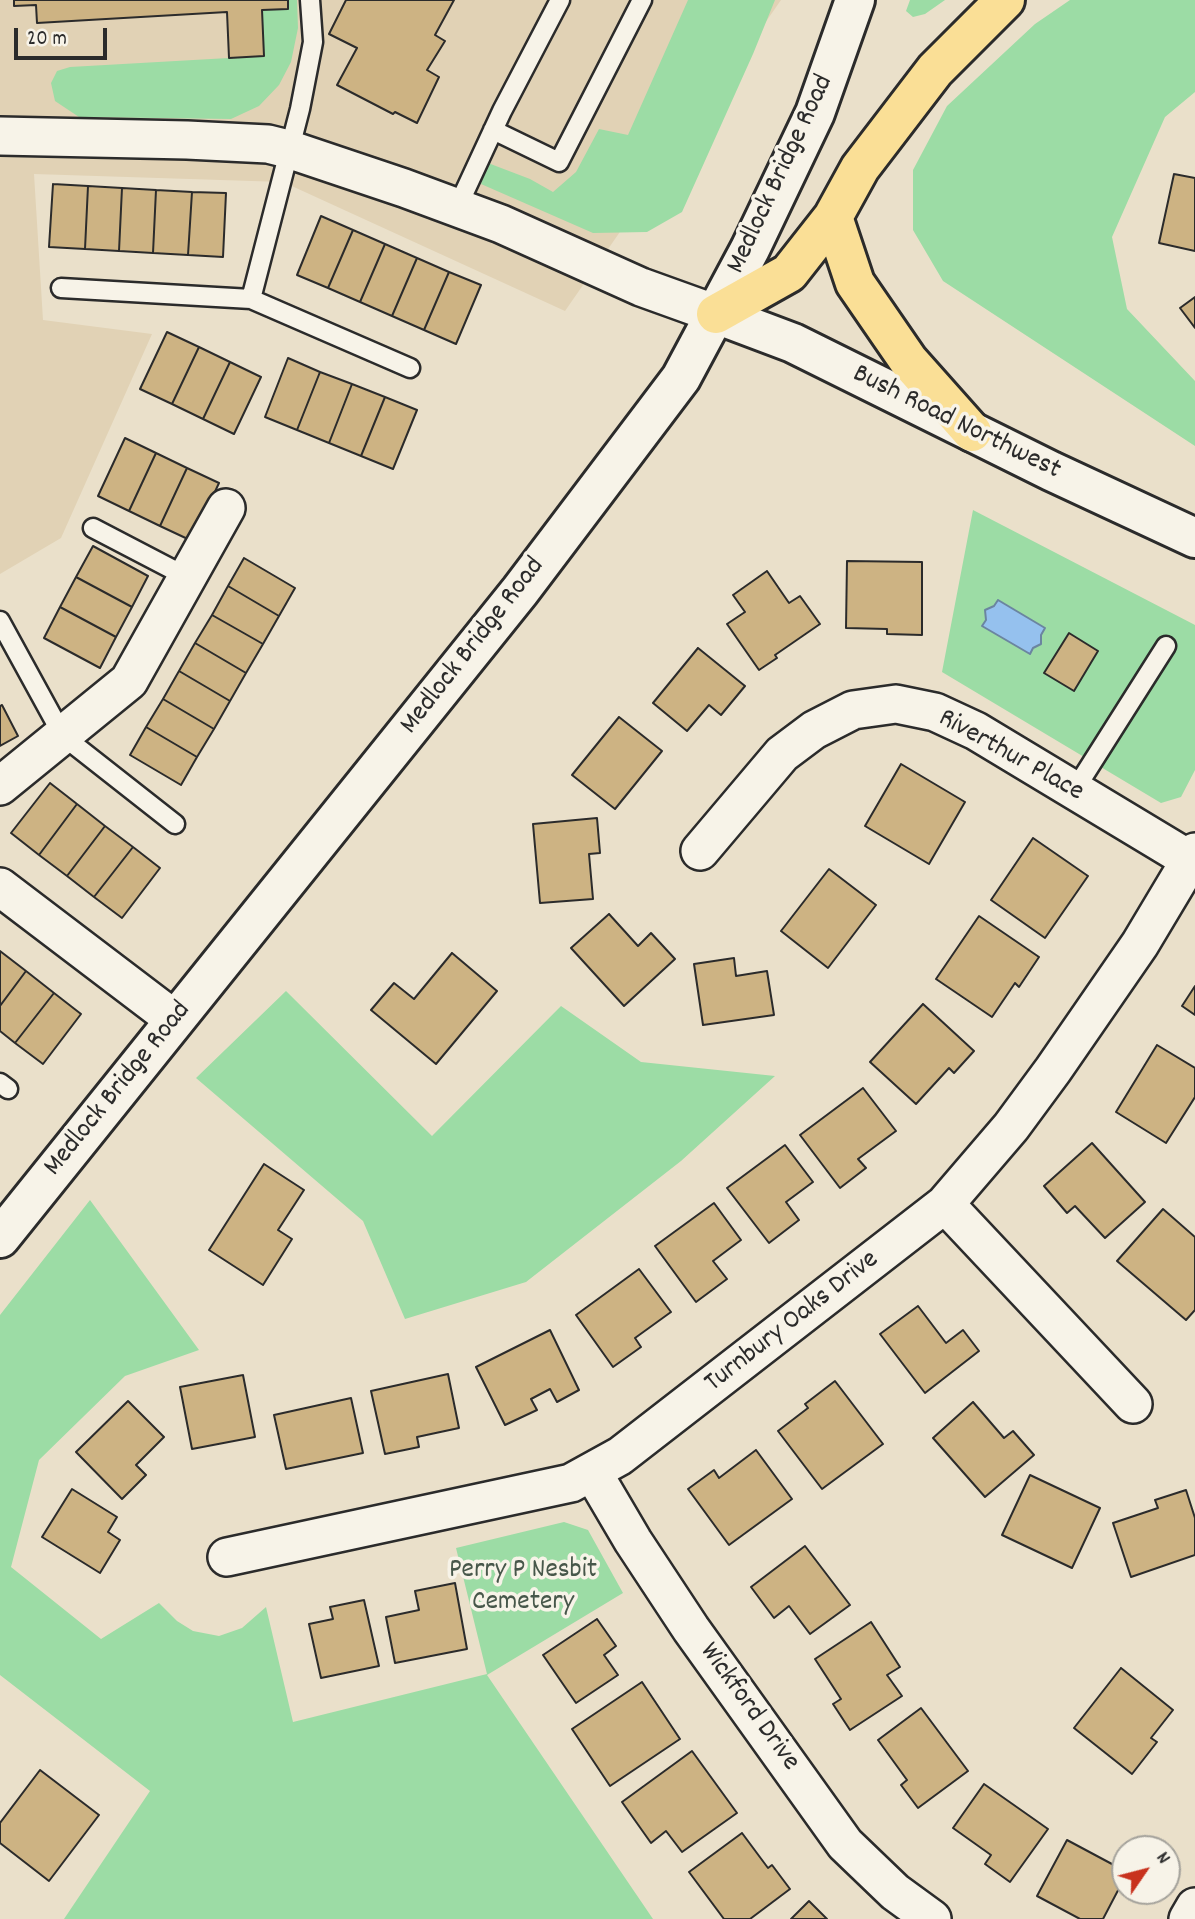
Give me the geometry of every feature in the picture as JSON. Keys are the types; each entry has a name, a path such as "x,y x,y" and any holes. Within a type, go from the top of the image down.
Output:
{"highway":[{"path":"716,314 789,273 833,217 860,168 935,70 1004,0"},
{"path":"833,217 855,283 908,360 972,432"}],"main road":[{"name":"Medlock Bridge Road","path":"0,1238 520,591 681,378 750,248 815,113 855,0"},
{"name":"Bush Road Northwest","path":"716,314 793,343 1195,538"}],"street":[{"path":"0,136 187,139 268,144 501,224 642,287 716,314"},
{"path":"0,786 130,681 226,508"},
{"name":"Riverthur Place","path":"700,851 782,754 814,730 853,710 896,704 935,712 976,731 1074,791 1193,858"},
{"name":"Turnbury Oaks Drive","path":"227,1557 571,1483 593,1473 631,1448 945,1204 1011,1127 1053,1070 1140,944 1193,858"},
{"path":"0,887 175,1020"},
{"path":"945,1204 1133,1404"},
{"name":"Wickford Drive","path":"593,1473 633,1541 691,1629 845,1844 895,1892 932,1919"},
{"path":"1188,1919 1195,1907"}],"lane":[{"path":"251,299 300,108 313,42 310,0"},
{"path":"457,208 493,130 560,0"},
{"path":"493,130 559,162 642,0"},
{"path":"61,288 251,299 410,368"},
{"path":"93,528 187,577"},
{"path":"0,621 63,736 174,824"},
{"path":"1074,791 1166,646"}],"shaded area":[{"path":"0,0 781,0 565,311 283,182 34,174 43,320 152,334 61,538 0,574"}],"green space":[{"path":"288,0 297,0 298,28 291,62 279,85 259,106 231,119 79,117 55,101 51,83 57,71 70,67 264,56 262,10 288,9"},
{"path":"688,0 775,0 682,212 647,232 593,233 481,184 488,163 530,179 553,192 576,172 599,129 628,135"},
{"path":"910,0 945,0 925,14 913,17 906,11"},
{"path":"1070,0 1195,0 1195,92 1165,117 1112,237 1127,309 1195,381 1195,446 943,281 913,230 913,170 947,106 1035,24"},
{"path":"973,510 1195,625 1195,770 1181,797 1161,803 942,672"},
{"path":"286,991 432,1136 561,1006 641,1062 775,1076 681,1161 526,1282 405,1319 363,1221 196,1078"},
{"name":"Perry P Nesbit Cemetery","path":"90,1200 199,1350 125,1376 39,1460 11,1567 101,1639 159,1603 177,1621 193,1631 219,1636 242,1628 266,1607 293,1722 487,1674 456,1548 564,1522 588,1530 623,1593 487,1675 653,1919 64,1919 150,1791 0,1675 0,1315"}],"water":[{"path":"998,600 1045,628 1041,635 1041,644 1033,648 1030,654 982,626 986,620 985,610 994,606"}],"building":[{"path":"14,0 288,0 288,9 262,10 264,56 229,58 227,12 37,23 36,5 14,6"},
{"path":"346,0 454,0 435,35 445,41 427,70 439,77 417,123 395,112 393,114 337,85 357,48 329,34"},
{"path":"1174,174 1195,178 1195,251 1159,243"},
{"path":"53,184 88,186 85,249 49,247"},
{"path":"88,186 122,188 119,251 85,249"},
{"path":"122,188 156,190 153,253 119,251"},
{"path":"156,190 192,192 188,255 153,253"},
{"path":"192,192 226,193 223,257 188,255"},
{"path":"321,216 353,230 328,288 297,275"},
{"path":"353,230 385,244 360,302 328,288"},
{"path":"385,244 417,258 392,316 360,302"},
{"path":"417,258 449,272 424,330 392,316"},
{"path":"449,272 481,285 456,344 424,330"},
{"path":"1195,297 1195,328 1180,308"},
{"path":"167,332 199,347 172,404 140,389"},
{"path":"199,347 230,362 203,419 172,404"},
{"path":"288,358 320,372 297,430 265,417"},
{"path":"230,362 261,377 234,434 203,419"},
{"path":"320,372 352,384 329,443 297,430"},
{"path":"352,384 385,397 361,456 329,443"},
{"path":"385,397 417,410 393,469 361,456"},
{"path":"125,438 156,453 129,511 98,496"},
{"path":"156,453 187,468 160,526 129,511"},
{"path":"187,468 219,483 192,541 160,526"},
{"path":"93,546 148,576 132,607 76,577"},
{"path":"244,558 295,588 279,616 228,586"},
{"path":"847,561 922,562 922,635 887,634 887,629 846,628"},
{"path":"767,571 789,603 800,596 820,624 775,655 777,658 759,670 727,624 745,612 733,595"},
{"path":"76,577 132,607 116,637 60,607"},
{"path":"228,586 279,616 263,644 212,615"},
{"path":"60,607 116,637 100,668 44,638"},
{"path":"212,615 263,644 246,673 195,643"},
{"path":"1069,633 1098,651 1074,691 1044,673"},
{"path":"195,643 246,673 230,701 179,671"},
{"path":"698,648 745,686 721,715 709,705 687,731 653,703"},
{"path":"179,671 230,701 214,729 163,699"},
{"path":"163,699 214,729 197,757 146,727"},
{"path":"2,705 18,736 0,746 0,706"},
{"path":"619,717 662,751 615,809 572,775"},
{"path":"146,727 197,757 181,785 130,755"},
{"path":"901,764 965,802 929,864 865,826"},
{"path":"50,783 77,804 39,855 11,833"},
{"path":"77,804 105,826 67,876 39,855"},
{"path":"597,818 600,853 589,854 593,899 540,903 533,824"},
{"path":"105,826 133,847 94,897 67,876"},
{"path":"1033,838 1088,876 1045,938 991,900"},
{"path":"133,847 160,868 122,918 94,897"},
{"path":"829,869 876,905 828,968 781,931"},
{"path":"609,914 638,946 651,933 675,959 624,1006 571,948"},
{"path":"979,916 1039,957 1019,987 1015,983 992,1017 936,979"},
{"path":"0,951 26,971 0,1006"},
{"path":"452,953 497,991 436,1064 371,1010 394,983 414,999"},
{"path":"734,958 736,976 767,971 774,1015 703,1025 694,964"},
{"path":"26,971 54,993 15,1043 0,1031 0,1006"},
{"path":"1195,986 1195,1015 1182,1006"},
{"path":"54,993 81,1014 43,1064 15,1043"},
{"path":"923,1004 974,1051 954,1073 949,1068 916,1104 870,1062"},
{"path":"1157,1045 1195,1068 1195,1097 1166,1143 1116,1112"},
{"path":"863,1088 896,1131 858,1159 866,1168 840,1188 800,1135"},
{"path":"1092,1143 1145,1202 1105,1238 1075,1206 1067,1213 1044,1186"},
{"path":"785,1145 813,1182 786,1202 799,1220 769,1243 727,1188"},
{"path":"264,1164 304,1190 278,1230 292,1239 263,1285 209,1250"},
{"path":"714,1203 741,1240 713,1261 727,1279 696,1302 655,1246"},
{"path":"1163,1209 1195,1237 1195,1310 1186,1320 1117,1261"},
{"path":"639,1269 671,1312 635,1338 641,1347 613,1367 576,1315"},
{"path":"918,1306 946,1343 963,1330 979,1351 925,1393 880,1334"},
{"path":"550,1330 579,1390 557,1402 550,1389 531,1399 537,1410 505,1425 476,1367"},
{"path":"448,1374 459,1428 417,1437 419,1447 385,1454 371,1391"},
{"path":"243,1375 255,1437 192,1449 180,1387"},
{"path":"835,1381 883,1444 822,1489 778,1431 808,1408 805,1404"},
{"path":"351,1398 363,1453 286,1469 274,1415"},
{"path":"128,1401 164,1437 136,1465 146,1475 122,1499 76,1452"},
{"path":"973,1402 1004,1438 1013,1431 1034,1455 985,1497 933,1438"},
{"path":"756,1450 792,1499 729,1545 688,1489 714,1470 719,1478"},
{"path":"1030,1475 1100,1508 1072,1568 1002,1535"},
{"path":"72,1489 117,1517 108,1532 120,1540 100,1573 42,1537"},
{"path":"1186,1490 1195,1518 1195,1555 1131,1577 1113,1523 1158,1508 1155,1500"},
{"path":"805,1546 850,1605 810,1634 789,1606 774,1618 751,1587"},
{"path":"455,1583 467,1649 395,1663 386,1617 419,1610 415,1591"},
{"path":"364,1600 379,1666 321,1678 309,1624 333,1619 330,1607"},
{"path":"597,1619 616,1646 604,1655 618,1675 576,1703 543,1655"},
{"path":"871,1622 900,1667 887,1675 902,1696 850,1730 833,1704 841,1699 815,1659"},
{"path":"1121,1668 1173,1710 1151,1738 1157,1742 1132,1774 1074,1728"},
{"path":"642,1682 680,1739 610,1786 572,1729"},
{"path":"921,1708 968,1771 918,1808 901,1785 907,1780 878,1740"},
{"path":"692,1751 737,1813 682,1852 666,1831 651,1843 622,1802"},
{"path":"40,1770 99,1815 49,1881 0,1843 0,1823"},
{"path":"984,1784 1048,1829 1010,1882 985,1864 991,1855 953,1828"},
{"path":"742,1833 768,1868 772,1865 790,1889 750,1919 724,1919 689,1872"},
{"path":"1067,1840 1111,1864 1111,1904 1103,1919 1080,1919 1037,1896"},
{"path":"809,1901 827,1919 791,1919"}]}
